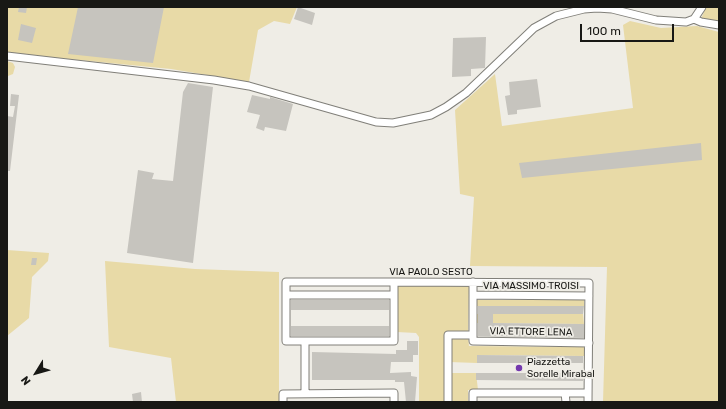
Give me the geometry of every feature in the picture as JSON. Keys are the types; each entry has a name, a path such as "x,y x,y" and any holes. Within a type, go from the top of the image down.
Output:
{"street":[{"path":"694,19 702,7"},
{"path":"7,56 214,80 249,86 376,122 393,123 431,115 446,108 466,93 534,28 556,16 584,8 597,8 623,12 656,20 686,22 694,19 719,25"},
{"name":"VIA PAOLO SESTO","path":"286,295 286,282 472,282 589,283 589,296"},
{"path":"394,282 394,295 394,341 286,341 286,295 394,295"},
{"path":"472,282 473,338"},
{"name":"VIA MASSIMO TROISI","path":"473,296 589,296"},
{"path":"588,402 589,296"},
{"name":"VIA ETTORE LENA","path":"448,402 448,335 473,338 589,342"},
{"path":"305,341 305,393"},
{"path":"283,402 283,394 394,393 394,402"},
{"path":"472,402 473,393 588,393"},
{"path":"565,393 566,402"}],"shaded area":[{"path":"7,7 297,7 290,24 274,21 258,30 249,82 171,69 7,53"},
{"path":"706,7 719,7 719,23 701,19"},
{"path":"630,21 661,28 697,26 719,32 719,402 603,402 607,267 470,266 474,197 460,194 455,110 495,74 502,126 633,108 623,25"},
{"path":"7,61 13,63 15,67 13,74 8,76 7,76"},
{"path":"7,250 49,253 48,261 32,277 29,318 7,336"},
{"path":"105,261 195,269 279,272 279,402 176,402 171,358 109,347"},
{"path":"397,285 469,286 468,333 448,334 446,402 419,402 419,337 416,333 397,332"},
{"path":"477,300 584,300 584,306 477,306"},
{"path":"477,314 583,314 584,324 477,323"},
{"path":"468,336 469,346 584,347 584,356 477,355 477,363 449,362 449,337"},
{"path":"449,373 476,373 478,390 468,390 468,402 450,402"}],"building":[{"path":"19,7 27,7 26,13 18,12"},
{"path":"78,7 164,7 153,63 68,54"},
{"path":"298,7 315,13 312,25 294,19"},
{"path":"21,24 36,28 32,43 18,40"},
{"path":"486,37 485,68 471,69 471,76 452,77 453,38"},
{"path":"537,79 541,107 517,110 517,114 508,115 505,96 510,95 509,82"},
{"path":"188,83 213,87 193,263 127,253 138,170 154,173 152,179 173,181 183,92"},
{"path":"11,94 19,95 10,171 7,171 7,116 13,117 15,106 10,106"},
{"path":"252,95 270,99 270,97 293,104 286,131 265,127 264,131 256,128 260,115 247,112"},
{"path":"701,143 702,160 522,178 519,163"},
{"path":"32,258 37,258 36,265 31,265"},
{"path":"291,300 389,300 389,310 291,310"},
{"path":"478,306 584,306 583,314 493,314 493,323 584,324 584,338 478,336"},
{"path":"291,326 389,326 389,336 291,336"},
{"path":"407,341 418,341 418,355 413,355 413,362 391,362 390,373 411,372 411,376 417,377 415,402 406,402 404,382 395,382 395,380 312,380 312,352 396,354 396,350 407,350"},
{"path":"477,355 583,356 583,363 477,363"},
{"path":"476,373 583,373 583,381 476,380"},
{"path":"141,392 142,402 133,402 132,394"}],"place":[{"name":"Piazzetta Sorelle Mirabal","path":"519,368"}]}
